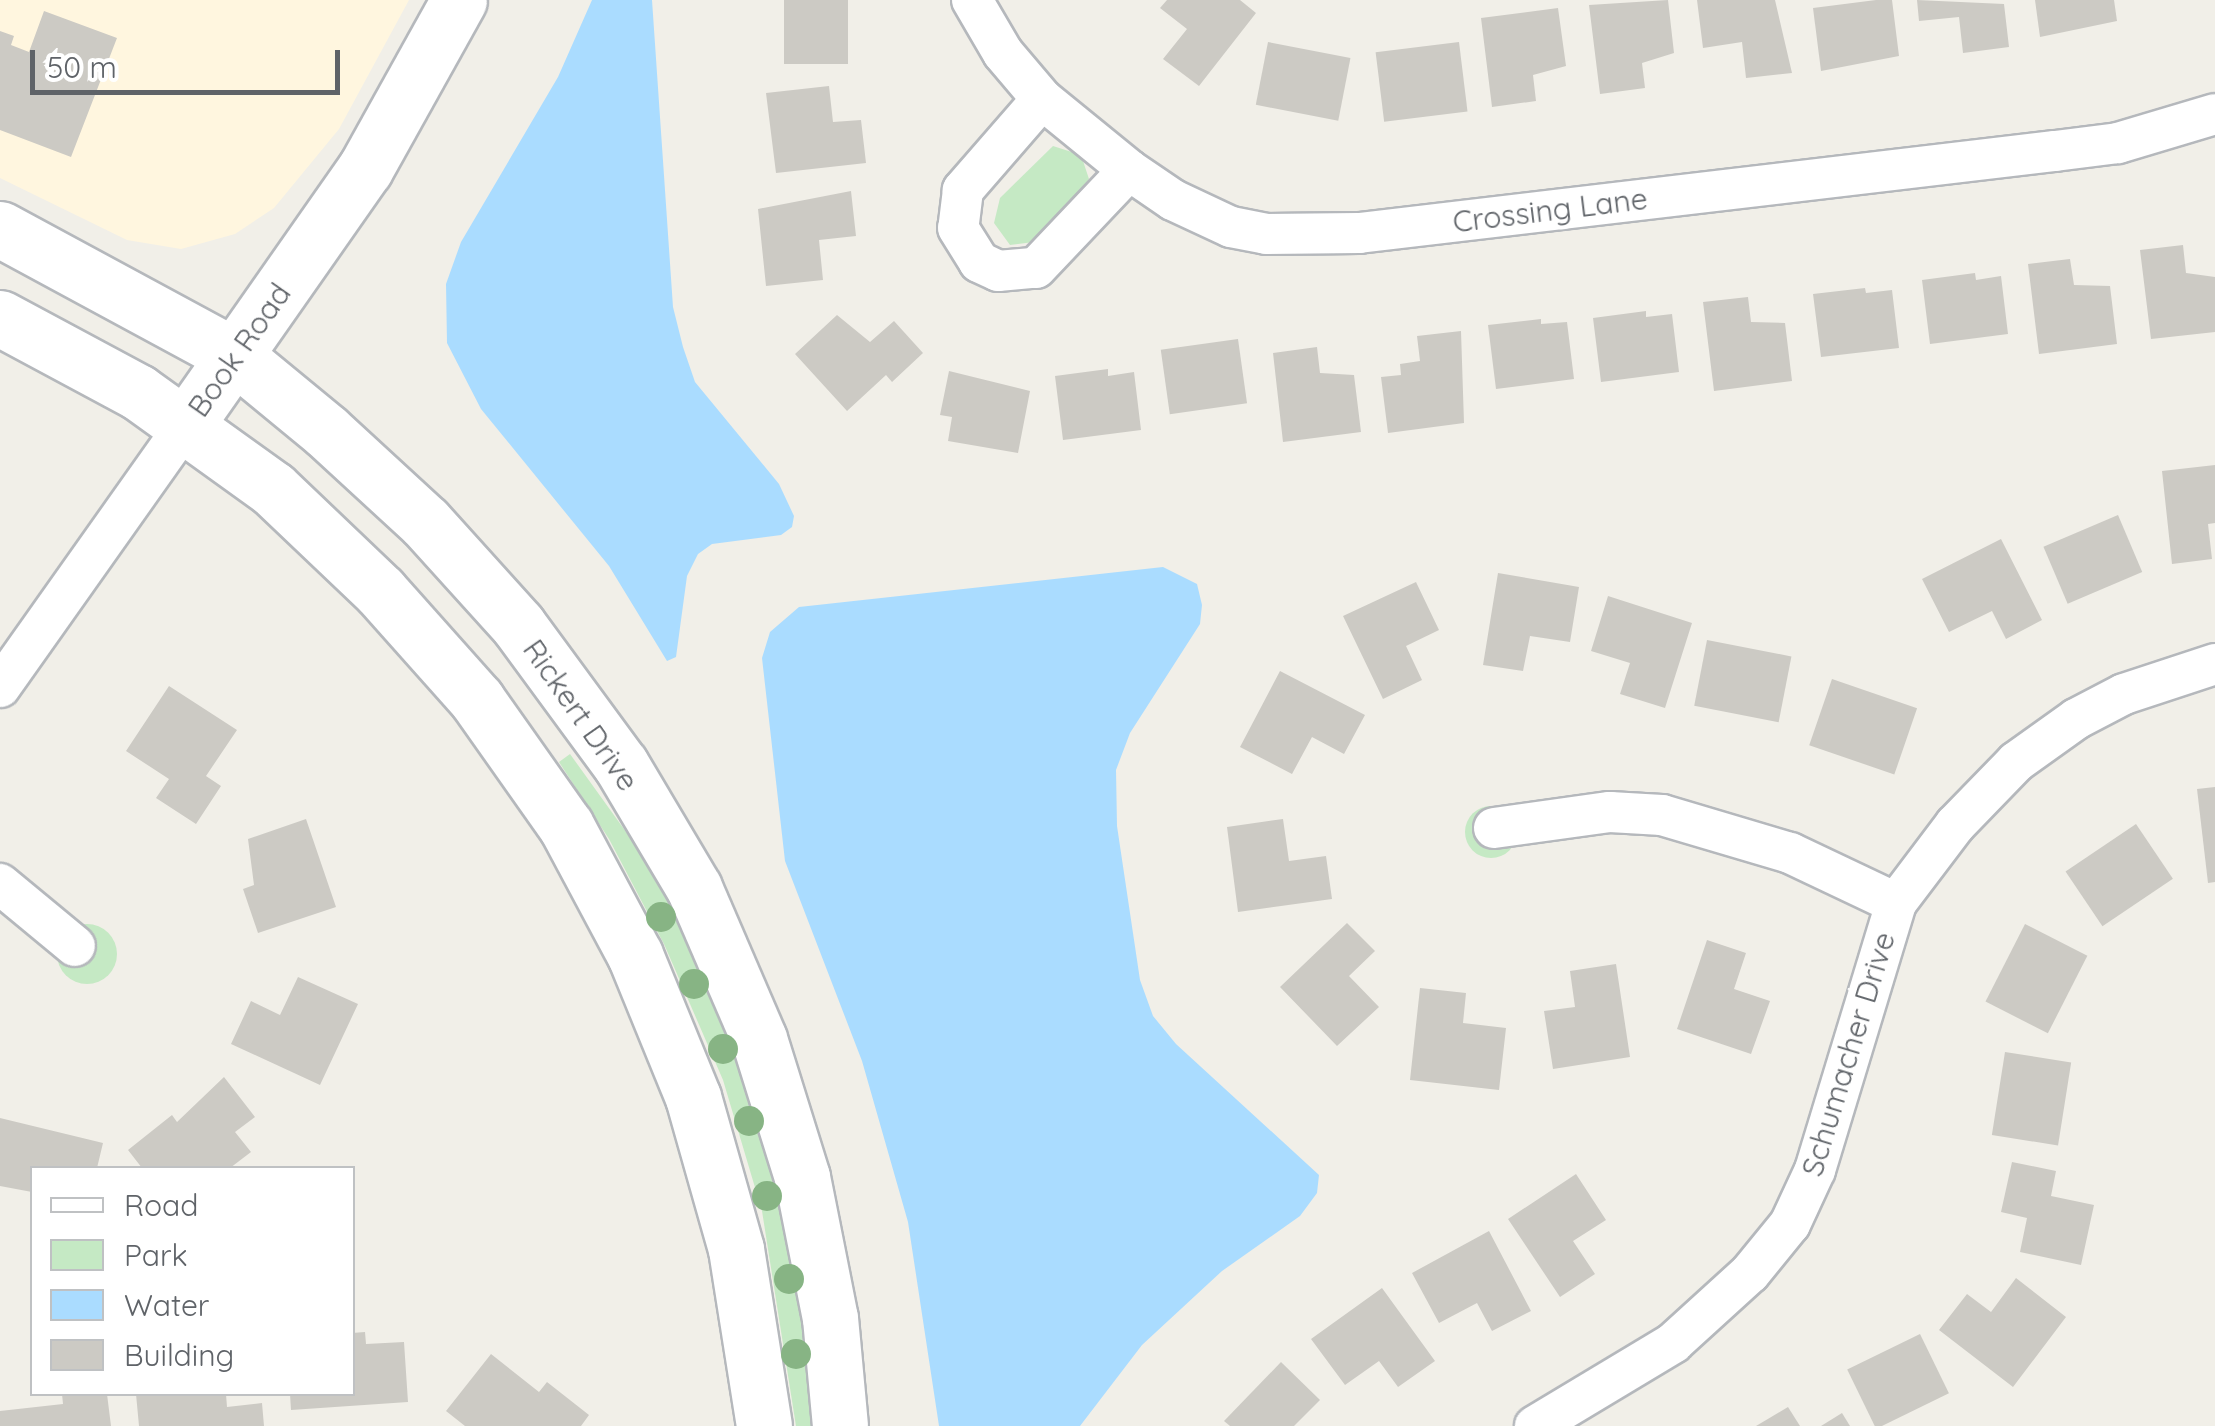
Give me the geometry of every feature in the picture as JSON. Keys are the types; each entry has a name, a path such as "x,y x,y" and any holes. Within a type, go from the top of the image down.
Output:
{"street":[{"name":"Book Road","path":"0,687 364,169 459,0"},
{"name":"Crossing Lane","path":"972,0 1007,58 1042,99 1129,170 1173,200 1231,227 1328,235 2087,147 2215,114"},
{"path":"1042,99 963,190 958,228 979,262 998,271 1036,268 1129,170"},
{"name":"Rickert Drive","path":"0,229 235,356 426,522 518,625 621,765 694,888 760,1039 802,1177 830,1318 840,1426"},
{"path":"0,318 187,423 273,489 380,591 477,700 566,826 635,954 694,1097 736,1250 764,1426"},
{"name":"Schumacher Drive","path":"1535,1426 1673,1343 1750,1273 1790,1224 1815,1170 1896,903 1954,825 2016,762 2124,694 2215,664"},
{"path":"1494,828 1610,812 1662,816 1790,853 1896,903"},
{"path":"0,884 75,946"}],"shaded area":[{"path":"0,0 409,0 339,129 274,208 235,234 181,249 127,240 0,178"}],"green space":[{"path":"1053,146 1081,155 1089,179 1042,241 1010,245 994,223 1000,198"},
{"path":"570,754 652,868 693,938 771,1137 824,1426 796,1426 762,1211 723,1080 664,944 609,839 559,762"},
{"path":"1491,806 1509,814 1517,832 1509,850 1491,858 1473,850 1465,832 1473,814"},
{"path":"87,924 108,933 117,954 108,975 87,984 66,975 57,954 66,933"}],"water":[{"path":"592,0 652,0 673,307 683,347 695,382 779,484 794,516 792,527 781,535 712,544 698,554 687,576 676,657 667,661 609,566 481,409 447,343 446,284 461,242 558,77"},
{"path":"1163,567 1197,584 1202,605 1200,624 1130,733 1116,770 1117,826 1140,980 1153,1016 1176,1044 1319,1175 1317,1193 1300,1216 1222,1271 1142,1345 1080,1426 939,1426 908,1222 862,1061 785,861 762,658 770,632 799,607"}],"building":[{"path":"784,0 848,0 848,64 784,64"},
{"path":"1167,0 1240,0 1256,13 1199,86 1163,59 1187,29 1160,8"},
{"path":"1668,0 1674,53 1642,63 1645,88 1600,94 1589,5"},
{"path":"1697,0 1775,0 1792,73 1746,78 1742,42 1703,48"},
{"path":"1892,0 1899,56 1821,71 1813,8"},
{"path":"1917,0 2004,4 2009,47 1963,53 1959,17 1919,21"},
{"path":"2035,0 2114,0 2117,21 2040,37"},
{"path":"1558,8 1566,66 1533,75 1536,101 1492,107 1481,18"},
{"path":"44,11 117,38 71,157 0,130 0,31 14,36 11,45 29,52"},
{"path":"1268,42 1350,58 1338,121 1256,105"},
{"path":"1459,42 1468,111 1384,122 1376,52"},
{"path":"829,86 833,122 861,120 866,163 776,173 766,93"},
{"path":"851,191 856,236 819,240 823,280 766,286 758,209"},
{"path":"2183,245 2186,273 2215,277 2215,332 2151,339 2140,250"},
{"path":"2070,259 2074,285 2110,286 2117,344 2039,354 2028,264"},
{"path":"1975,273 1976,280 2001,276 2008,334 1930,344 1922,280"},
{"path":"1865,288 1866,293 1892,290 1899,348 1821,357 1813,294"},
{"path":"1748,297 1751,322 1785,323 1792,381 1714,391 1703,302"},
{"path":"1646,311 1646,317 1672,314 1679,372 1601,382 1593,318"},
{"path":"837,315 870,342 894,321 923,353 892,382 886,375 847,411 795,354"},
{"path":"1541,319 1541,324 1567,322 1574,379 1496,389 1488,325"},
{"path":"1461,331 1464,423 1388,433 1381,377 1401,375 1400,364 1420,361 1417,336"},
{"path":"1238,339 1247,403 1170,414 1161,350"},
{"path":"1317,347 1320,373 1354,375 1361,432 1283,442 1273,353"},
{"path":"1108,369 1108,376 1134,372 1141,430 1063,440 1055,376"},
{"path":"949,371 1030,391 1018,453 948,441 952,417 940,415"},
{"path":"2215,465 2215,523 2208,524 2212,559 2172,564 2162,471"},
{"path":"2118,515 2142,572 2068,604 2043,547"},
{"path":"2001,539 2042,620 2006,639 1992,611 1949,632 1922,579"},
{"path":"1498,573 1579,587 1570,642 1530,636 1523,671 1483,665"},
{"path":"1416,582 1439,630 1406,646 1422,680 1383,699 1343,616"},
{"path":"1608,596 1692,623 1665,708 1620,694 1630,663 1591,651"},
{"path":"1707,640 1791,656 1779,722 1694,706"},
{"path":"1280,671 1365,715 1344,754 1312,737 1292,774 1240,747"},
{"path":"1832,679 1917,708 1894,774 1809,745"},
{"path":"169,686 237,730 206,776 221,786 196,824 156,798 169,779 126,751"},
{"path":"2215,787 2215,882 2208,883 2197,789"},
{"path":"306,819 336,907 258,933 243,889 254,885 248,839"},
{"path":"1283,819 1289,861 1326,856 1332,899 1238,912 1227,827"},
{"path":"2136,824 2173,879 2102,926 2066,872"},
{"path":"1347,923 1375,951 1349,976 1379,1007 1337,1046 1280,987"},
{"path":"2025,924 2087,956 2048,1033 1986,1002"},
{"path":"1707,940 1746,953 1734,989 1770,1001 1751,1054 1677,1029"},
{"path":"1616,964 1630,1057 1553,1069 1544,1011 1575,1007 1570,971"},
{"path":"298,977 358,1004 320,1085 231,1044 251,1001 280,1015"},
{"path":"1420,988 1466,993 1463,1023 1506,1028 1499,1090 1410,1080"},
{"path":"2005,1052 2071,1062 2058,1145 1992,1135"},
{"path":"224,1077 255,1117 235,1132 251,1152 233,1166 140,1166 128,1150 172,1115 177,1122"},
{"path":"0,1118 103,1143 97,1166 30,1166 30,1192 0,1186"},
{"path":"2012,1162 2056,1171 2051,1196 2094,1205 2081,1265 2020,1252 2027,1218 2001,1212"},
{"path":"1576,1174 1606,1220 1573,1241 1595,1274 1560,1297 1508,1219"},
{"path":"1489,1231 1531,1311 1492,1331 1477,1303 1439,1323 1412,1273"},
{"path":"2016,1278 2066,1317 2013,1387 1939,1330 1967,1294 1991,1312"},
{"path":"1382,1288 1435,1361 1398,1387 1379,1361 1345,1385 1311,1339"},
{"path":"365,1332 366,1344 404,1342 408,1402 291,1410 290,1396 355,1396 355,1333"},
{"path":"1920,1334 1949,1393 1875,1426 1847,1370"},
{"path":"491,1354 539,1392 547,1382 589,1415 581,1426 465,1426 446,1411"},
{"path":"1281,1362 1320,1400 1294,1426 1230,1426 1224,1421"},
{"path":"62,1396 107,1396 111,1426 0,1426 0,1411 63,1404"},
{"path":"136,1396 226,1396 227,1407 262,1403 264,1426 139,1426"},
{"path":"1788,1407 1800,1426 1756,1426"},
{"path":"1842,1413 1850,1426 1821,1426"}]}
